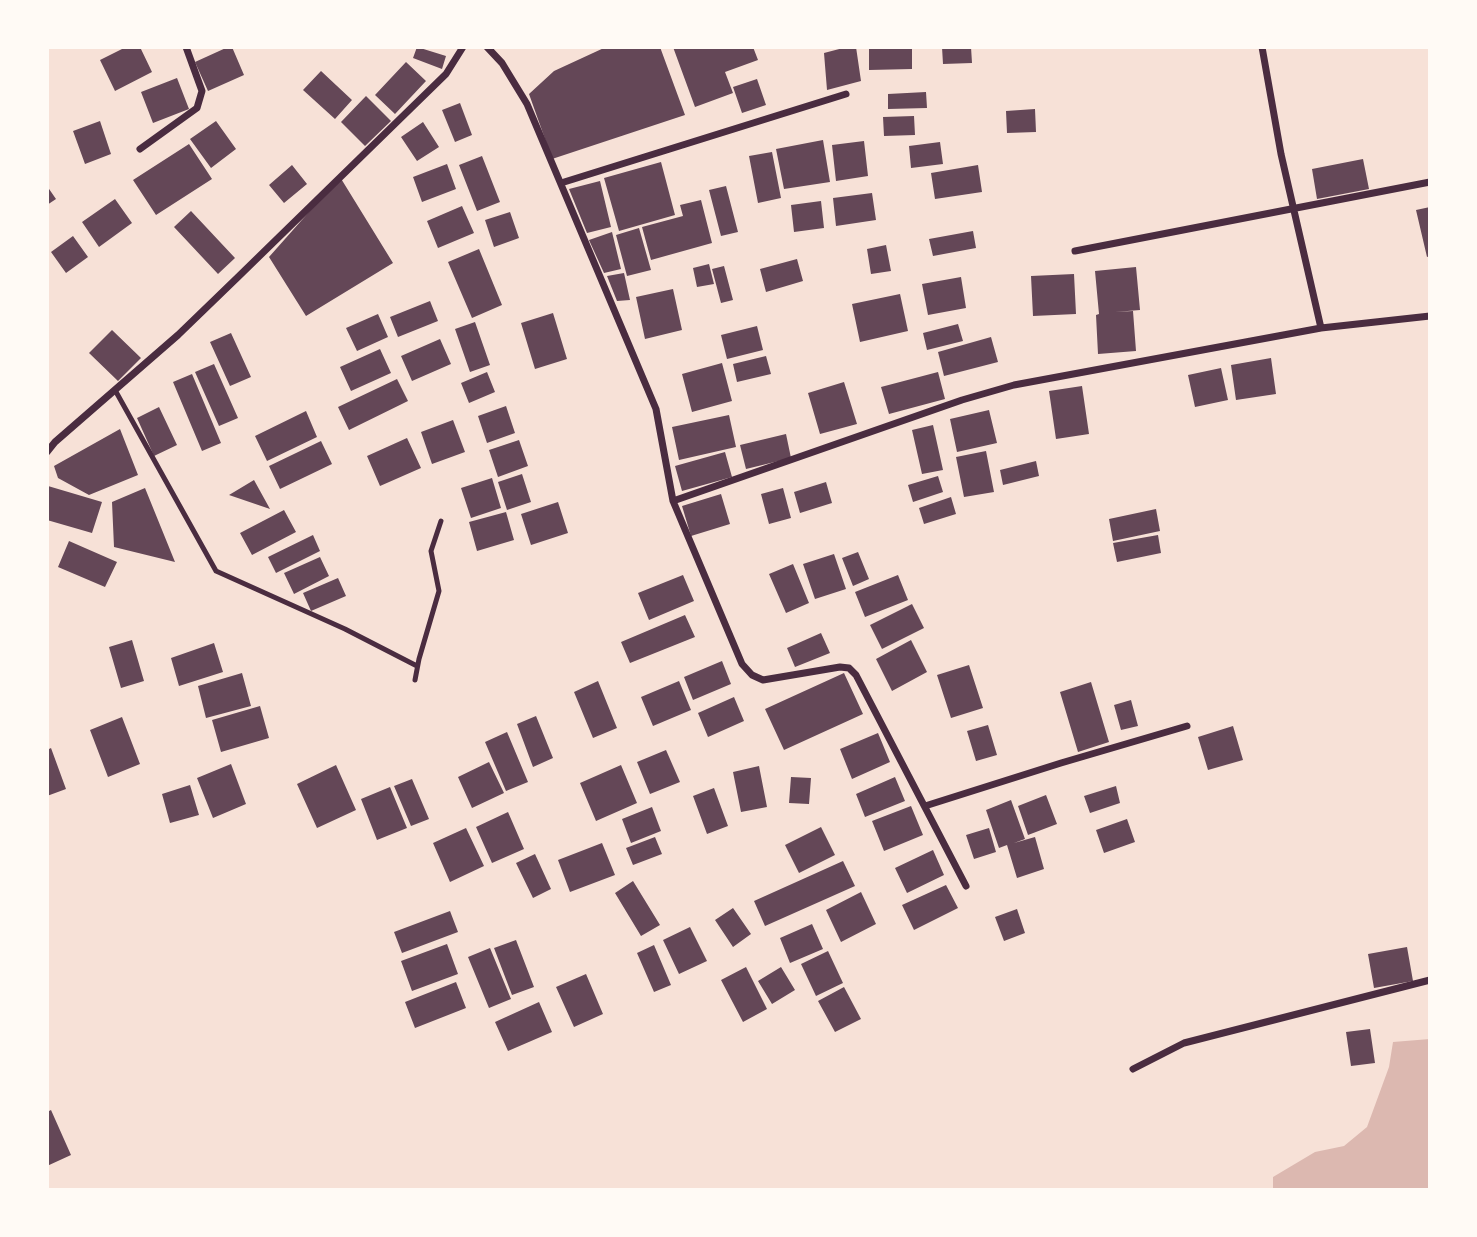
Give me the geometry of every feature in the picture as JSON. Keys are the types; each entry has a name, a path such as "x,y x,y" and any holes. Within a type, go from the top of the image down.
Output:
{"street":[{"path":"140,149 197,108 202,90 186,47"},
{"path":"47,452 55,442 178,335 446,74 463,47"},
{"path":"487,47 502,63 527,104 656,409 673,500 742,664 752,675 763,680 840,667 849,668 856,675 966,886"},
{"path":"1262,47 1281,154 1321,328"},
{"path":"561,183 846,94"},
{"path":"1075,251 1430,182"},
{"path":"673,500 962,400 1014,385 1321,328 1430,316"},
{"path":"925,806 1061,762 1187,726"},
{"path":"1133,1069 1184,1043 1430,979"}],"lane":[{"path":"115,390 216,571 345,629 417,666"},
{"path":"415,680 439,591 431,551 441,521"}],"shaded area":[{"path":"1430,1039 1430,1190 1273,1190 1273,1177 1315,1152 1344,1146 1367,1127 1389,1067 1393,1042"}],"building":[{"path":"126,47 140,47 152,72 115,91 100,60"},
{"path":"232,47 244,75 208,91 195,62"},
{"path":"417,47 446,56 442,69 413,58"},
{"path":"606,47 660,47 685,115 549,160 549,150 529,94 554,71"},
{"path":"673,47 753,47 758,60 725,72 733,93 695,107"},
{"path":"856,47 861,81 827,90 824,53"},
{"path":"869,47 912,47 912,69 869,70"},
{"path":"942,47 971,47 972,63 943,64"},
{"path":"406,62 426,81 395,114 375,95"},
{"path":"321,71 352,100 335,119 303,90"},
{"path":"177,78 189,109 153,123 141,92"},
{"path":"757,79 766,105 742,113 733,87"},
{"path":"926,92 927,108 888,109 888,94"},
{"path":"366,96 391,121 365,146 341,122"},
{"path":"460,103 472,135 455,142 442,110"},
{"path":"1035,109 1036,132 1007,133 1006,111"},
{"path":"914,116 915,135 884,136 883,117"},
{"path":"100,121 111,154 85,164 73,131"},
{"path":"216,121 236,149 211,168 190,139"},
{"path":"423,122 439,147 417,161 401,137"},
{"path":"823,140 830,182 784,189 776,149"},
{"path":"864,141 868,176 836,181 832,145"},
{"path":"940,142 943,164 911,168 909,146"},
{"path":"189,144 212,179 156,215 133,180"},
{"path":"772,152 781,198 758,203 749,156"},
{"path":"482,156 500,202 477,211 459,165"},
{"path":"1363,159 1369,189 1317,199 1312,169"},
{"path":"661,162 675,215 619,231 604,178"},
{"path":"447,164 456,189 422,202 413,177"},
{"path":"292,165 307,184 284,203 269,185"},
{"path":"978,165 982,192 935,199 931,173"},
{"path":"340,177 393,263 306,316 269,257"},
{"path":"600,181 611,227 587,233 569,189"},
{"path":"47,186 56,199 47,205"},
{"path":"726,186 738,232 721,236 709,190"},
{"path":"872,193 876,220 836,226 833,198"},
{"path":"115,199 132,223 99,247 82,222"},
{"path":"701,200 712,243 651,260 642,227 683,216 680,205"},
{"path":"821,201 824,228 794,232 791,205"},
{"path":"462,206 474,233 438,248 427,221"},
{"path":"1430,207 1430,256 1427,257 1416,210"},
{"path":"191,211 235,258 218,274 174,227"},
{"path":"510,212 519,238 494,247 485,220"},
{"path":"639,228 651,270 627,276 616,235"},
{"path":"973,231 976,248 933,256 929,239"},
{"path":"612,232 621,269 604,273 589,240"},
{"path":"73,236 88,257 66,273 51,252"},
{"path":"886,245 891,271 871,274 867,249"},
{"path":"479,249 502,305 472,318 448,262"},
{"path":"797,259 803,281 766,292 760,269"},
{"path":"709,264 714,284 697,287 693,268"},
{"path":"724,266 733,300 721,303 712,269"},
{"path":"1136,267 1140,310 1115,312 1133,311 1136,351 1098,354 1096,315 1099,314 1095,271"},
{"path":"624,273 630,300 617,301 607,276"},
{"path":"1074,274 1076,314 1033,316 1031,276"},
{"path":"961,277 966,308 928,315 922,284"},
{"path":"673,289 682,330 645,339 636,297"},
{"path":"900,294 908,331 860,342 852,304"},
{"path":"430,301 438,321 398,337 390,317"},
{"path":"553,313 567,359 535,369 521,323"},
{"path":"378,314 388,337 357,351 346,328"},
{"path":"475,322 490,365 470,372 455,329"},
{"path":"958,324 963,341 927,350 923,333"},
{"path":"757,326 763,350 727,359 721,335"},
{"path":"112,330 141,358 118,381 89,353"},
{"path":"231,333 251,377 230,386 210,342"},
{"path":"991,337 998,362 944,376 938,352"},
{"path":"440,339 451,364 412,381 401,356"},
{"path":"380,349 391,373 351,391 340,367"},
{"path":"766,356 771,374 737,382 733,364"},
{"path":"1271,358 1276,394 1236,400 1231,365"},
{"path":"722,363 732,401 692,412 682,374"},
{"path":"214,364 238,418 219,426 195,372"},
{"path":"1221,368 1228,400 1195,407 1188,375"},
{"path":"487,372 495,392 469,403 461,383"},
{"path":"938,372 945,399 889,414 881,387"},
{"path":"192,374 221,443 202,451 173,382"},
{"path":"397,379 408,401 349,430 338,407"},
{"path":"844,382 857,424 820,434 808,393"},
{"path":"1082,386 1089,434 1056,439 1049,391"},
{"path":"506,406 515,433 487,443 478,416"},
{"path":"159,407 177,445 154,456 137,418"},
{"path":"989,410 997,443 957,452 950,419"},
{"path":"306,411 317,437 267,461 255,436"},
{"path":"729,415 736,447 679,460 672,427"},
{"path":"453,420 465,452 432,464 421,432"},
{"path":"933,425 943,470 922,474 912,430"},
{"path":"120,429 138,475 89,495 58,478 54,466"},
{"path":"786,434 791,458 746,469 740,445"},
{"path":"407,438 421,468 380,486 367,456"},
{"path":"519,440 528,466 498,477 489,450"},
{"path":"321,441 332,464 280,489 269,466"},
{"path":"986,451 994,492 964,497 956,457"},
{"path":"725,452 732,477 682,491 675,466"},
{"path":"1036,461 1039,476 1003,485 1000,470"},
{"path":"522,474 531,502 507,510 498,482"},
{"path":"938,476 943,492 913,502 908,485"},
{"path":"492,478 501,508 471,518 461,488"},
{"path":"254,480 270,509 229,495"},
{"path":"826,482 832,503 800,513 794,492"},
{"path":"48,486 102,502 92,533 47,520"},
{"path":"145,488 175,562 114,547 112,502"},
{"path":"783,488 791,518 769,524 761,494"},
{"path":"721,494 730,524 691,536 682,506"},
{"path":"951,497 956,514 924,524 919,508"},
{"path":"558,502 568,533 531,545 521,514"},
{"path":"1156,509 1160,531 1113,541 1109,519"},
{"path":"284,510 296,532 252,555 240,533"},
{"path":"506,512 514,540 477,551 469,522"},
{"path":"313,535 320,551 276,573 268,557"},
{"path":"1158,535 1161,553 1117,562 1113,543"},
{"path":"69,541 117,562 105,587 58,567"},
{"path":"858,552 869,579 853,586 842,558"},
{"path":"834,554 846,589 815,599 803,564"},
{"path":"320,557 329,576 294,594 284,573"},
{"path":"793,564 809,603 786,613 769,574"},
{"path":"683,575 694,601 649,620 638,593"},
{"path":"898,575 908,600 865,617 855,592"},
{"path":"338,578 346,596 311,611 303,593"},
{"path":"912,604 924,628 882,649 870,625"},
{"path":"685,615 695,637 630,663 621,642"},
{"path":"821,633 830,653 795,667 787,648"},
{"path":"132,640 144,681 121,688 109,647"},
{"path":"911,640 927,672 892,691 876,659"},
{"path":"214,643 223,672 179,686 171,658"},
{"path":"722,661 731,684 693,700 684,677"},
{"path":"969,665 983,708 951,718 937,675"},
{"path":"242,673 251,706 206,718 198,686"},
{"path":"844,673 863,714 784,750 765,709"},
{"path":"598,681 617,728 593,738 574,692"},
{"path":"679,681 691,710 653,726 641,697"},
{"path":"1091,682 1109,742 1078,752 1060,692"},
{"path":"734,697 744,721 708,737 698,713"},
{"path":"1131,700 1138,726 1121,730 1114,705"},
{"path":"260,706 269,738 221,752 212,720"},
{"path":"536,716 553,758 533,767 517,724"},
{"path":"122,717 140,764 108,777 90,730"},
{"path":"988,725 997,755 976,761 967,731"},
{"path":"1233,726 1243,760 1208,770 1198,737"},
{"path":"507,732 528,782 506,791 485,742"},
{"path":"878,733 890,762 852,779 840,749"},
{"path":"51,748 66,789 47,796 47,750"},
{"path":"666,750 680,782 650,794 637,762"},
{"path":"489,762 504,793 472,808 458,777"},
{"path":"231,764 246,804 213,818 197,778"},
{"path":"336,765 356,810 317,828 297,784"},
{"path":"621,765 637,803 596,821 580,783"},
{"path":"759,766 767,807 741,812 733,772"},
{"path":"791,777 811,778 809,804 789,803"},
{"path":"895,777 905,801 865,817 856,794"},
{"path":"412,779 429,819 411,826 394,786"},
{"path":"190,785 199,815 170,823 162,794"},
{"path":"1116,786 1120,803 1090,813 1084,796"},
{"path":"390,787 407,828 377,840 361,799"},
{"path":"714,788 728,826 707,834 693,796"},
{"path":"1046,795 1057,824 1028,835 1018,806"},
{"path":"1011,800 1025,839 1014,843 1035,837 1044,869 1017,878 1007,845 999,848 986,810"},
{"path":"911,806 923,835 884,851 872,821"},
{"path":"652,807 661,831 631,843 622,819"},
{"path":"508,812 524,849 492,863 476,827"},
{"path":"1127,819 1135,842 1104,853 1096,830"},
{"path":"821,827 835,855 799,873 785,845"},
{"path":"466,828 484,866 450,882 433,843"},
{"path":"989,828 996,852 974,859 966,835"},
{"path":"655,837 662,854 633,865 626,848"},
{"path":"602,843 615,875 570,892 558,860"},
{"path":"933,850 944,875 907,893 895,868"},
{"path":"535,854 551,889 533,898 516,863"},
{"path":"843,861 855,886 765,926 754,901"},
{"path":"633,881 660,925 641,936 615,893"},
{"path":"946,885 958,908 914,930 902,905"},
{"path":"861,892 876,924 841,942 826,910"},
{"path":"733,908 751,934 733,947 715,920"},
{"path":"1017,909 1025,933 1004,941 995,917"},
{"path":"450,911 458,932 402,953 394,932"},
{"path":"812,924 823,949 790,963 780,938"},
{"path":"690,927 707,961 679,974 663,940"},
{"path":"516,940 534,987 512,995 494,948"},
{"path":"447,944 458,974 412,991 401,961"},
{"path":"654,945 671,985 654,992 637,953"},
{"path":"1407,947 1413,981 1374,988 1368,954"},
{"path":"490,948 511,999 489,1008 468,957"},
{"path":"828,951 843,983 816,996 801,964"},
{"path":"746,967 767,1009 743,1022 721,980"},
{"path":"781,967 795,990 772,1004 758,981"},
{"path":"586,974 603,1014 574,1027 556,987"},
{"path":"456,982 466,1008 415,1028 405,1002"},
{"path":"844,987 861,1019 835,1032 818,1001"},
{"path":"539,1002 552,1032 508,1051 495,1022"},
{"path":"1370,1029 1375,1063 1351,1066 1346,1032"},
{"path":"51,1110 71,1155 47,1166 47,1112"}]}
